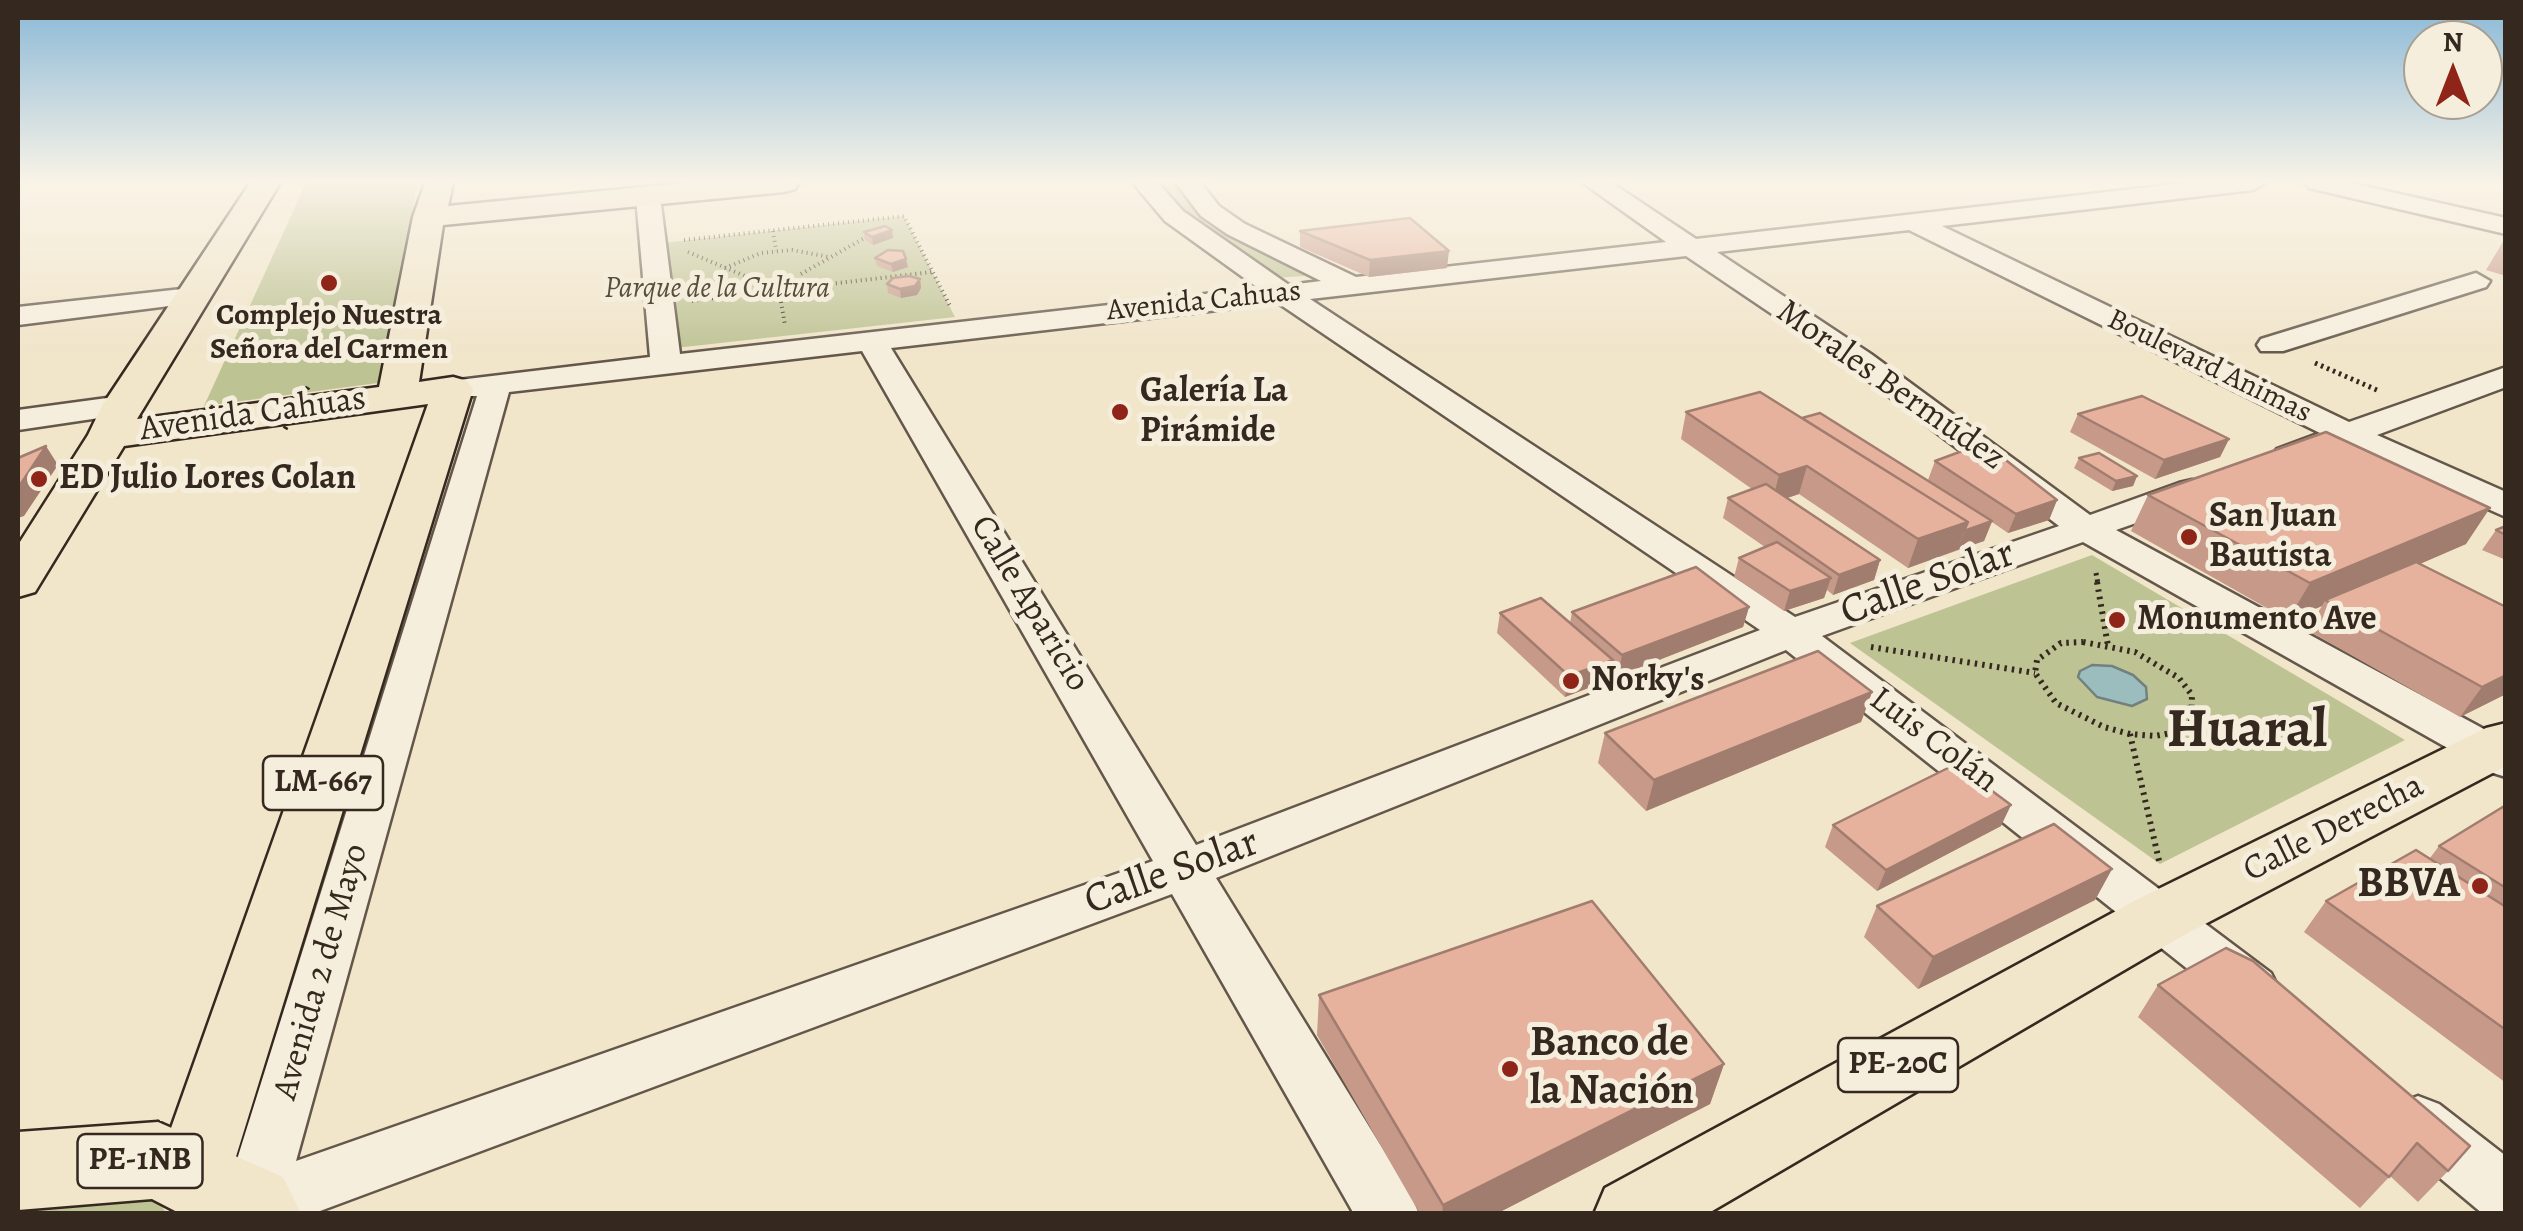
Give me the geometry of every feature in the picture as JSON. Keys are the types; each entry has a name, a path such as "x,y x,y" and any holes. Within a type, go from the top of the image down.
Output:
{"highway":[{"name":"PE-1NB","path":"18,1171 158,1160 237,1202"}],"main road":[{"path":"18,582 228,240"},
{"path":"396,395 425,240"},
{"name":"Avenida Cahuas","path":"116,421 475,387"},
{"name":"Avenida 2 de Mayo","path":"237,1202 475,387"},
{"name":"Calle Derecha","path":"2161,872 2500,751"},
{"name":"PE-20C","path":"1633,1214 2161,872"}],"street":[{"path":"653,240 666,362"},
{"name":"Luis Colán","path":"1208,240 1282,294 1791,633 2161,872 2297,1025"},
{"path":"1259,240 1352,286"},
{"name":"Morales Bermúdez","path":"1678,240 1860,360 2086,528 2500,751"},
{"name":"Avenida Cahuas","path":"475,387 666,362 1764,240"},
{"name":"Boulevard Animas","path":"1950,240 2349,435 2506,506"},
{"path":"2272,345 2476,281"},
{"path":"18,316 191,296"},
{"name":"Calle Aparicio","path":"871,340 1388,1214"},
{"path":"2255,468 2506,376"},
{"path":"18,420 116,421"},
{"name":"Calle Solar","path":"237,1202 1186,869 1791,633 2217,482"},
{"path":"2371,1085 2506,1194"}],"path":[{"path":"653,244 686,240"},
{"path":"774,240 776,251"},
{"path":"801,274 859,240"},
{"path":"916,240 955,317"},
{"path":"653,244 674,246 752,280"},
{"path":"725,268 746,256 776,251 807,250 830,257"},
{"path":"820,285 932,272"},
{"path":"2272,345 2421,408"},
{"path":"285,429 308,386"},
{"path":"2086,528 2108,646"},
{"path":"1791,633 2035,673"},
{"path":"2061,643 2108,646 2135,652 2179,678 2192,694 2191,723 2176,732 2155,736 2104,728 2056,703 2035,673 2037,660 2061,643"},
{"path":"2130,734 2161,872"}],"green space":[{"name":"Complejo Nuestra Señora del Carmen","path":"280,240 407,240 378,383 204,406"},
{"name":"Parque de la Cultura","path":"685,240 916,240 955,317 666,349 653,244"},
{"path":"1223,240 1238,240 1319,275 1275,278"},
{"path":"2092,555 2405,740 2160,864 1850,643"},
{"path":"118,1186 154,1194 166,1213 18,1213 18,1197"}],"water":[{"path":"2092,665 2112,666 2133,675 2146,687 2147,699 2132,706 2097,697 2078,677 2080,671"}],"building":[{"path":"1323,240 1437,240 1449,251 1370,260"},
{"path":"888,250 903,251 906,259 891,264 875,258"},
{"path":"893,278 920,279 915,286 900,289 887,284"},
{"path":"1760,392 1968,522 1918,539 1807,466 1779,475 1686,412"},
{"path":"2142,396 2229,439 2164,460 2078,414"},
{"path":"1820,413 1992,521 1964,531 1968,522 1802,418"},
{"path":"2326,432 2490,508 2310,583 2148,495"},
{"path":"1984,443 2057,500 2016,514 1935,461"},
{"path":"46,446 18,488 18,458"},
{"path":"2099,453 2137,476 2116,481 2079,458"},
{"path":"1766,484 1880,560 1839,575 1728,498"},
{"path":"1777,542 1831,578 1790,591 1739,558"},
{"path":"2416,562 2506,607 2506,675 2482,687 2325,600"},
{"path":"1696,567 1749,607 1622,655 1572,612"},
{"path":"1541,598 1613,660 1569,676 1500,613"},
{"path":"1818,651 1872,692 1654,780 1605,733"},
{"path":"1956,764 2011,805 1886,870 1833,825"},
{"path":"2506,805 2506,888 2439,846"},
{"path":"2054,824 2112,869 1933,957 1877,906"},
{"path":"2416,850 2506,907 2506,1030 2326,901"},
{"name":"Banco de la Nación","path":"1592,901 1724,1064 1443,1205 1319,995"},
{"path":"2226,948 2253,961 2470,1146 2448,1171 2417,1143 2389,1177 2158,985"}],"place":[{"name":"Complejo Nuestra Señora del Carmen","path":"329,283"},
{"name":"Galería La Pirámide","path":"1120,412"},
{"name":"ED Julio Lores Colan","path":"39,479"},
{"name":"San Juan Bautista","path":"2189,537"},
{"name":"Monumento Ave","path":"2117,620"},
{"name":"Norky's","path":"1571,681"},
{"name":"BBVA","path":"2480,886"},
{"name":"Banco de la Nación","path":"1510,1069"}],"district":[{"name":"Huaral","path":"2247,732"}]}
